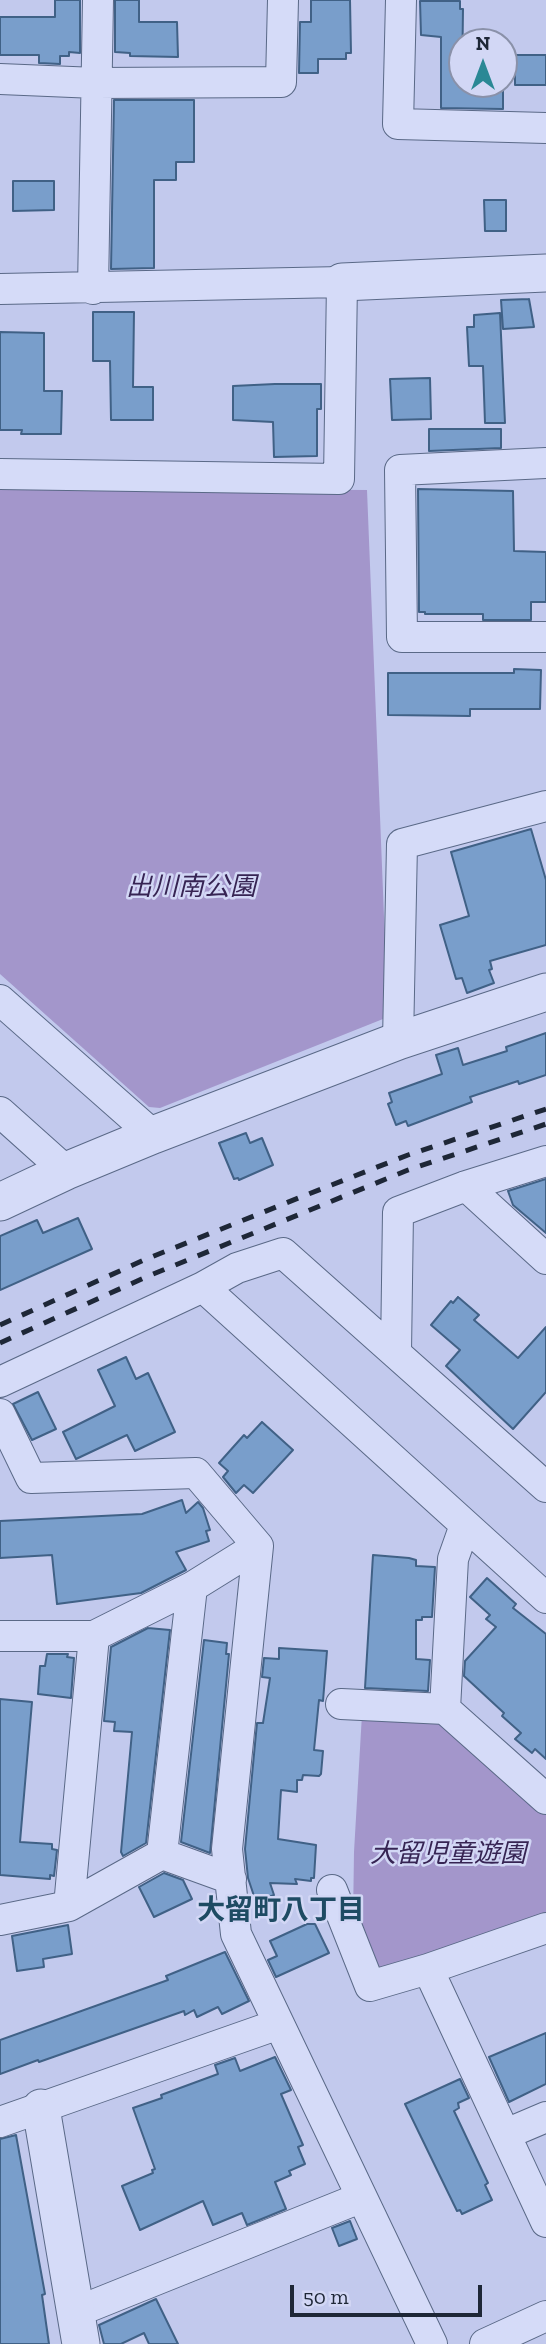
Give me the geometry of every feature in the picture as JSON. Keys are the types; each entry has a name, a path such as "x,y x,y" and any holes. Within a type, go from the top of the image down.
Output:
{"street":[{"path":"93,289 98,0"},
{"path":"0,79 96,83 281,82 283,0"},
{"path":"401,0 398,124 546,128"},
{"path":"0,289 342,282 546,273"},
{"path":"0,474 339,480 342,282"},
{"path":"546,463 400,470 402,637 546,637"},
{"path":"398,1041 402,844 546,806"},
{"path":"0,1202 153,1135 398,1041 546,992"},
{"path":"0,1000 153,1135"},
{"path":"0,1112 66,1171"},
{"path":"396,1352 398,1212 466,1186 546,1161"},
{"path":"466,1186 546,1259"},
{"path":"0,1382 203,1287 237,1268 283,1253 546,1487"},
{"path":"203,1287 546,1598"},
{"path":"0,1414 31,1478 196,1473 258,1546 227,1849 236,1934 432,2344"},
{"path":"445,1709 453,1559 465,1525"},
{"path":"0,1636 94,1636 191,1587 258,1546"},
{"path":"162,1854 191,1587"},
{"path":"69,1906 94,1636"},
{"path":"341,1704 445,1709 546,1799"},
{"path":"0,1920 69,1906 162,1854 230,1879"},
{"path":"332,1889 370,1986 546,1928"},
{"path":"428,1969 546,2222"},
{"path":"0,2123 279,2024"},
{"path":"41,2108 79,2328 360,2197"},
{"path":"506,2134 546,2117"},
{"path":"485,2344 534,2328"}],"green space":[{"name":"出川南公園","path":"0,488 367,490 388,1017 160,1108 149,1107 0,974"},
{"name":"大留児童遊園","path":"362,1714 444,1724 546,1815 546,1919 384,1977 353,1920"}],"building":[{"path":"55,0 80,0 80,53 69,52 69,56 60,56 60,64 39,63 39,55 0,55 0,17 55,17"},
{"path":"115,0 139,0 139,22 177,22 178,57 130,56 130,53 115,52"},
{"path":"311,0 350,0 351,53 346,53 346,59 318,59 318,73 299,73 300,22 311,22"},
{"path":"420,1 460,1 460,9 463,9 463,28 448,28 448,98 503,98 503,109 441,108 441,37 421,35"},
{"path":"518,55 546,55 546,85 518,85"},
{"path":"114,100 194,100 194,162 176,162 176,180 154,180 154,268 111,269"},
{"path":"13,181 54,181 54,210 13,211"},
{"path":"484,200 506,200 506,231 485,231"},
{"path":"529,299 534,327 503,329 501,300"},
{"path":"93,312 134,312 133,387 153,387 153,420 111,420 110,361 93,361"},
{"path":"500,313 505,423 485,423 483,366 469,366 467,327 474,327 474,315"},
{"path":"0,332 44,333 44,391 62,391 61,434 21,434 22,430 0,430"},
{"path":"430,378 431,419 392,420 390,379"},
{"path":"321,384 321,409 317,409 317,456 274,457 273,422 233,420 233,386"},
{"path":"429,429 501,429 501,448 429,451"},
{"path":"418,489 513,491 514,551 546,552 546,602 531,602 531,620 483,620 483,614 419,612"},
{"path":"514,669 541,670 540,709 470,709 470,716 388,715 388,673 514,673"},
{"path":"531,829 546,880 546,945 490,961 492,969 489,970 494,983 467,993 462,978 456,979 440,925 469,916 451,852"},
{"path":"546,1033 546,1075 470,1097 472,1102 408,1126 406,1121 396,1125 388,1104 392,1102 389,1093 442,1074 436,1055 458,1048 463,1065 507,1051 506,1047"},
{"path":"246,1133 250,1143 262,1138 273,1165 239,1180 234,1179 219,1143"},
{"path":"546,1179 546,1233 513,1205 508,1191"},
{"path":"78,1218 92,1249 0,1290 0,1236 37,1220 43,1233"},
{"path":"458,1297 479,1315 474,1320 518,1358 546,1327 546,1392 513,1429 446,1366 460,1350 431,1325 451,1301 453,1303"},
{"path":"126,1357 136,1379 148,1373 175,1432 135,1451 127,1435 76,1459 63,1432 115,1406 98,1370"},
{"path":"38,1392 56,1429 32,1440 13,1404"},
{"path":"262,1422 293,1450 253,1493 244,1485 236,1493 223,1477 228,1471 219,1463 244,1435 247,1438"},
{"path":"182,1500 186,1513 198,1502 203,1508 210,1530 206,1531 209,1541 176,1552 186,1570 141,1593 57,1604 52,1555 0,1558 0,1521 142,1514"},
{"path":"373,1555 409,1558 416,1560 416,1566 435,1567 432,1617 416,1620 416,1659 430,1660 428,1691 365,1688"},
{"path":"487,1578 516,1604 513,1608 546,1634 546,1759 535,1749 532,1753 515,1739 521,1733 502,1716 504,1713 464,1676 465,1661 496,1627 486,1619 490,1615 470,1597"},
{"path":"148,1628 170,1630 146,1843 123,1856 121,1852 132,1732 114,1731 115,1722 104,1721 111,1647"},
{"path":"204,1640 227,1643 226,1654 229,1654 210,1853 181,1842"},
{"path":"279,1648 327,1651 323,1701 319,1700 314,1750 323,1751 321,1774 303,1775 302,1780 297,1780 297,1792 281,1790 278,1839 316,1845 314,1878 311,1878 311,1881 295,1879 297,1884 270,1883 274,1895 256,1902 248,1878 245,1849 257,1723 263,1723 270,1678 262,1677 264,1658 279,1659"},
{"path":"47,1654 68,1654 67,1657 74,1658 71,1698 38,1694 40,1666 45,1666"},
{"path":"0,1699 32,1702 20,1842 52,1844 52,1849 57,1850 54,1876 50,1875 50,1879 0,1875"},
{"path":"164,1873 183,1880 192,1899 154,1917 139,1887"},
{"path":"307,1924 315,1924 329,1953 276,1977 268,1960 277,1956 270,1941"},
{"path":"68,1925 72,1954 43,1959 44,1967 17,1971 12,1936"},
{"path":"225,1952 249,2001 222,2014 218,2007 197,2017 194,2010 185,2015 184,2011 0,2074 0,2040 168,1980 166,1976"},
{"path":"546,2033 546,2084 509,2102 489,2057"},
{"path":"275,2057 291,2090 281,2094 303,2145 298,2147 305,2164 289,2171 291,2175 275,2182 286,2209 247,2225 242,2213 213,2225 203,2201 140,2230 122,2186 153,2173 152,2170 155,2169 133,2108 218,2074 215,2065 235,2058 240,2071"},
{"path":"460,2079 469,2098 458,2103 459,2108 454,2111 488,2183 485,2185 492,2200 462,2214 460,2210 457,2211 405,2104"},
{"path":"16,2135 45,2294 42,2295 49,2344 0,2344 0,2139"},
{"path":"350,2221 357,2239 339,2246 332,2228"},
{"path":"156,2299 178,2344 149,2344 144,2333 121,2344 104,2344 99,2325"}],"railway":[{"path":"0,1325 144,1260 306,1195 408,1155 546,1109"},
{"path":"0,1343 146,1277 408,1170 546,1124"}],"district":[{"name":"大留町八丁目","path":"281,1911"}]}
